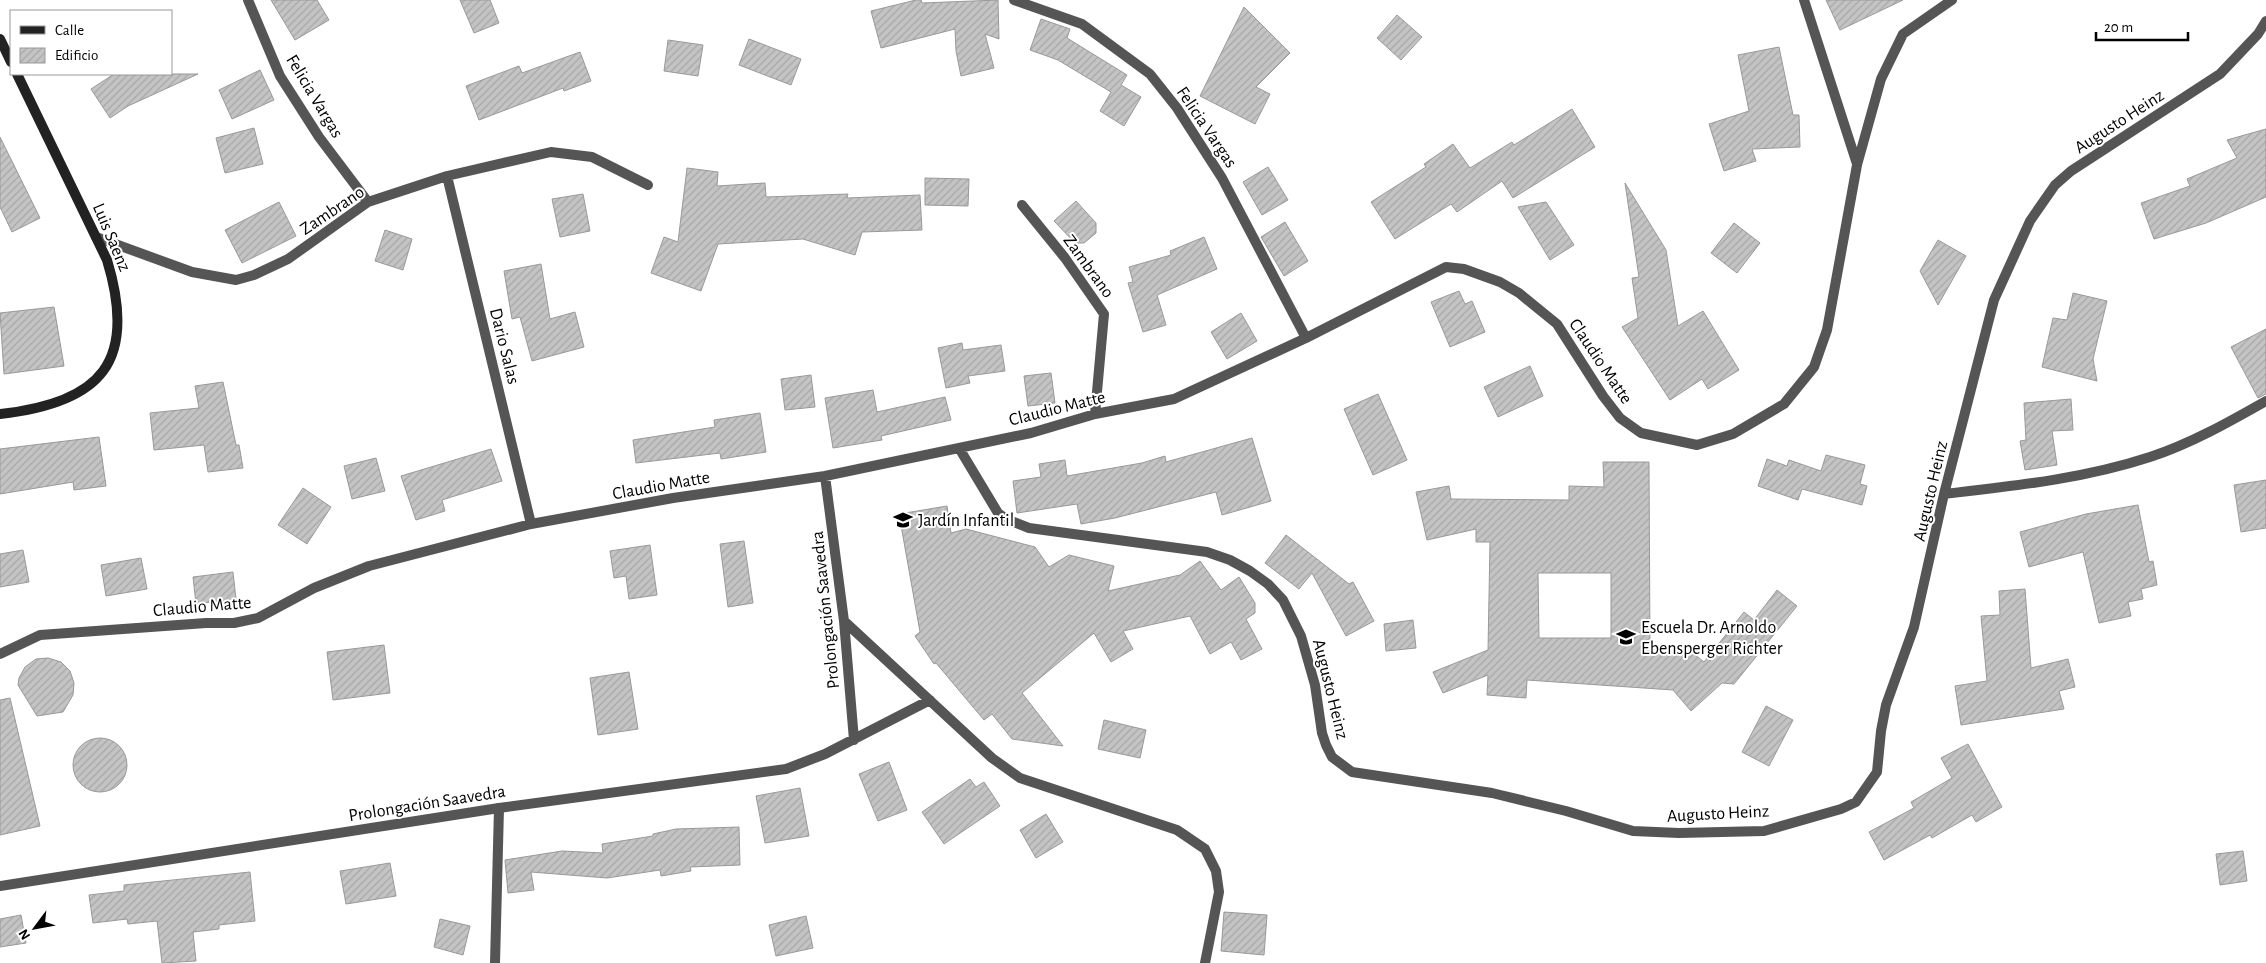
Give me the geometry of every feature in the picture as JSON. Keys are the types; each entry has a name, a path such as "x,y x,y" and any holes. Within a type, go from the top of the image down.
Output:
{"main road":[{"path":"0,39 10,60"},
{"name":"Luis Saenz","path":"0,414 26,411 62,402 78,395 92,384 104,369 113,352 118,335 119,318 115,285 108,260 17,75"}],"street":[{"name":"Felicia Vargas","path":"248,0 280,76 319,137 368,202"},
{"name":"Felicia Vargas","path":"1014,0 1082,24 1150,74 1177,108 1222,178 1306,338"},
{"name":"Claudio Matte","path":"1804,0 1857,165"},
{"name":"Claudio Matte","path":"0,654 40,634 206,622 234,623 258,618 314,588 369,566 531,524 673,498 825,476 1031,433 1095,414 1174,399 1306,338 1446,268 1464,269 1500,282 1519,294 1557,324 1602,396 1620,418 1640,433 1697,445 1713,442 1733,434 1784,404 1814,368 1827,330 1857,165 1880,79 1903,34 1952,0"},
{"name":"Augusto Heinz","path":"958,448 991,504 1006,519 1029,528 1207,552 1230,560 1268,584 1283,600 1301,636 1314,685 1322,733 1326,745 1332,757 1352,772 1492,793 1566,811 1633,831 1679,834 1764,831 1840,809 1856,802 1877,772 1880,731 1886,705 1914,627 1944,494 1994,300 2030,222 2042,202 2071,171 2220,74 2258,34 2266,21"},
{"name":"Zambrano","path":"96,237 192,272 236,280 254,275 288,259 368,202 447,176 551,152 592,157 648,184"},
{"name":"Dario Salas","path":"447,176 531,524"},
{"name":"Zambrano","path":"1022,205 1065,258 1104,314 1095,414"},
{"path":"1944,494 2076,477 2151,457 2228,423 2266,401"},
{"name":"Prolongación Saavedra","path":"825,476 844,621 854,740"},
{"path":"844,621 992,758 1020,778 1177,830 1205,849 1216,871 1219,892 1205,963"},
{"name":"Prolongación Saavedra","path":"0,886 499,808 779,770 825,754 930,700"},
{"path":"495,963 499,808"}],"building":[{"path":"271,0 317,0 329,20 295,40"},
{"path":"460,0 490,0 499,23 474,33"},
{"path":"921,0 922,3 998,0 999,39 985,34 994,68 961,76 956,51 955,29 881,48 871,11"},
{"path":"1826,0 1903,0 1840,30"},
{"path":"1244,7 1290,53 1256,87 1270,94 1255,124 1200,96"},
{"path":"1397,15 1422,37 1401,60 1377,38"},
{"path":"1041,19 1070,29 1067,38 1127,75 1121,85 1141,97 1124,126 1100,111 1111,92 1058,60 1030,50"},
{"path":"749,39 801,59 791,85 739,65"},
{"path":"668,40 703,45 698,76 664,71"},
{"path":"1779,47 1793,115 1799,115 1800,147 1752,149 1756,161 1724,171 1709,124 1749,111 1738,55"},
{"path":"580,52 591,81 564,91 563,88 479,120 466,86 519,66 522,73"},
{"path":"260,70 274,100 232,119 219,90"},
{"path":"198,74 128,106 110,118 91,89 112,75"},
{"path":"1572,109 1595,147 1513,198 1502,181 1457,212 1451,204 1395,239 1371,202 1426,167 1424,164 1453,144 1470,168 1512,142 1514,145"},
{"path":"254,128 263,164 225,173 216,138"},
{"path":"2266,129 2266,197 2206,223 2154,239 2141,203 2190,186 2187,179 2237,158 2227,140"},
{"path":"0,137 40,218 12,232 0,207"},
{"path":"1268,167 1288,200 1262,215 1243,182"},
{"path":"687,168 718,172 717,186 765,183 766,197 848,194 847,198 920,195 922,230 862,232 855,255 803,239 718,244 701,291 651,273 664,237 678,242"},
{"path":"925,178 969,179 968,206 925,205"},
{"path":"1625,183 1666,250 1678,326 1703,311 1739,370 1708,389 1702,379 1670,400 1622,327 1638,318 1632,278 1639,277"},
{"path":"583,194 590,231 560,237 552,199"},
{"path":"1076,201 1096,223 1096,233 1084,243 1075,243 1054,221"},
{"path":"279,202 296,236 242,263 225,230"},
{"path":"1546,202 1574,245 1550,260 1518,207"},
{"path":"1285,222 1308,261 1284,276 1261,237"},
{"path":"1734,223 1760,243 1737,273 1711,253"},
{"path":"385,230 412,239 403,270 375,261"},
{"path":"1204,237 1217,269 1157,295 1166,325 1143,332 1128,283 1133,282 1129,267 1171,255 1170,251"},
{"path":"1938,240 1966,256 1938,305 1920,271"},
{"path":"541,264 550,319 575,312 584,347 532,361 520,317 512,319 504,271"},
{"path":"1459,291 1465,304 1472,301 1485,332 1450,347 1431,302"},
{"path":"2073,293 2107,301 2093,359 2097,381 2042,367 2053,318 2067,320"},
{"path":"54,307 64,366 4,374 0,313"},
{"path":"1241,313 1257,341 1227,359 1211,332"},
{"path":"2266,329 2266,394 2258,398 2231,347"},
{"path":"962,343 963,350 1001,345 1005,371 968,376 970,383 946,388 938,348"},
{"path":"1530,366 1543,396 1498,417 1484,387"},
{"path":"1051,373 1055,403 1028,406 1024,376"},
{"path":"811,375 815,407 785,410 781,379"},
{"path":"223,382 236,445 239,445 243,468 208,472 204,445 154,450 150,413 199,408 195,386"},
{"path":"873,390 877,412 945,397 951,420 881,436 882,440 833,448 825,398"},
{"path":"1378,394 1407,460 1373,475 1344,409"},
{"path":"2071,399 2073,430 2052,431 2057,465 2025,470 2020,441 2026,440 2024,403"},
{"path":"760,413 766,452 721,459 720,453 636,463 633,440 715,427 714,420"},
{"path":"99,437 106,486 74,490 73,482 0,494 0,449"},
{"path":"1252,438 1271,501 1222,515 1216,492 1115,518 1081,524 1077,504 1017,513 1013,481 1041,477 1039,464 1065,460 1067,476 1142,463 1165,456 1166,462"},
{"path":"491,449 502,481 442,500 445,511 416,520 401,476"},
{"path":"1826,455 1865,465 1860,484 1867,486 1862,505 1802,489 1798,500 1758,486 1767,459 1787,466 1789,460 1821,471"},
{"path":"376,458 385,491 352,499 344,466"},
{"path":"1603,462 1649,462 1650,649 1683,645 1704,662 1744,612 1754,620 1777,590 1797,606 1734,684 1722,683 1691,711 1673,690 1527,680 1526,698 1487,695 1488,675 1443,693 1433,672 1488,650 1490,542 1476,542 1476,529 1427,540 1416,492 1449,486 1451,499 1569,500 1569,486 1604,487","holes":["1538,573 1611,573 1611,638 1539,638"]},
{"path":"2266,480 2266,528 2241,532 2234,485"},
{"path":"303,488 331,507 307,544 278,525"},
{"path":"2138,505 2149,562 2153,561 2157,585 2141,589 2143,599 2128,602 2131,616 2099,623 2083,552 2029,567 2020,532 2086,514"},
{"path":"947,506 951,533 966,529 1035,547 1049,567 1069,555 1114,566 1108,591 1180,575 1200,561 1221,590 1239,577 1255,603 1255,613 1246,619 1262,649 1241,660 1231,642 1210,654 1190,616 1123,631 1133,649 1111,662 1094,633 1022,693 1063,746 1012,739 992,714 984,720 936,663 934,664 915,636 920,632 899,514"},
{"path":"1286,535 1349,584 1353,582 1374,621 1346,636 1312,573 1299,589 1265,563"},
{"path":"744,541 753,603 728,607 720,544"},
{"path":"650,545 657,595 629,599 626,576 614,578 610,551"},
{"path":"23,550 29,582 0,587 0,554"},
{"path":"141,558 147,589 106,596 101,565"},
{"path":"233,572 236,599 196,604 193,577"},
{"path":"2025,589 2031,668 2068,659 2075,687 2059,691 2064,709 1961,725 1955,686 1987,681 1981,616 2000,615 1999,591"},
{"path":"1413,620 1416,648 1386,651 1384,624"},
{"path":"384,645 390,693 333,700 327,652"},
{"path":"48,658 61,662 70,671 74,683 73,695 63,712 37,716 18,685 19,678 25,667 36,659"},
{"path":"629,672 638,729 598,735 590,678"},
{"path":"10,698 40,826 0,835 0,700"},
{"path":"1766,706 1793,720 1769,766 1742,752"},
{"path":"1104,720 1146,730 1140,758 1098,749"},
{"path":"95,738 105,738 115,742 123,750 127,765 123,780 115,788 105,792 95,792 85,788 77,780 73,770 73,760 77,750 85,742"},
{"path":"1968,744 2002,807 1976,822 1972,815 1932,838 1930,835 1884,860 1869,832 1914,808 1911,802 1952,778 1941,758"},
{"path":"889,762 907,810 878,821 859,774"},
{"path":"970,779 976,787 984,782 1000,806 944,844 922,812"},
{"path":"800,788 809,836 765,843 756,796"},
{"path":"1046,814 1063,842 1036,858 1020,830"},
{"path":"739,827 740,865 690,867 691,871 661,876 660,870 607,878 531,872 534,890 508,893 505,860 562,851 603,853 602,844 653,836 653,834 676,829"},
{"path":"2243,851 2247,881 2220,885 2216,854"},
{"path":"390,863 396,896 346,904 340,871"},
{"path":"250,872 255,921 219,925 219,929 193,932 196,961 162,963 157,921 128,924 127,919 93,923 89,895 124,891 124,885"},
{"path":"1224,912 1267,915 1264,955 1221,951"},
{"path":"21,915 26,943 0,947 0,919"},
{"path":"806,916 813,948 776,956 769,925"},
{"path":"440,919 470,926 463,955 434,947"}],"place":[{"name":"Jardín Infantil","path":"903,520"},
{"name":"Escuela Dr. Arnoldo Ebensperger Richter","path":"1626,637"}]}
